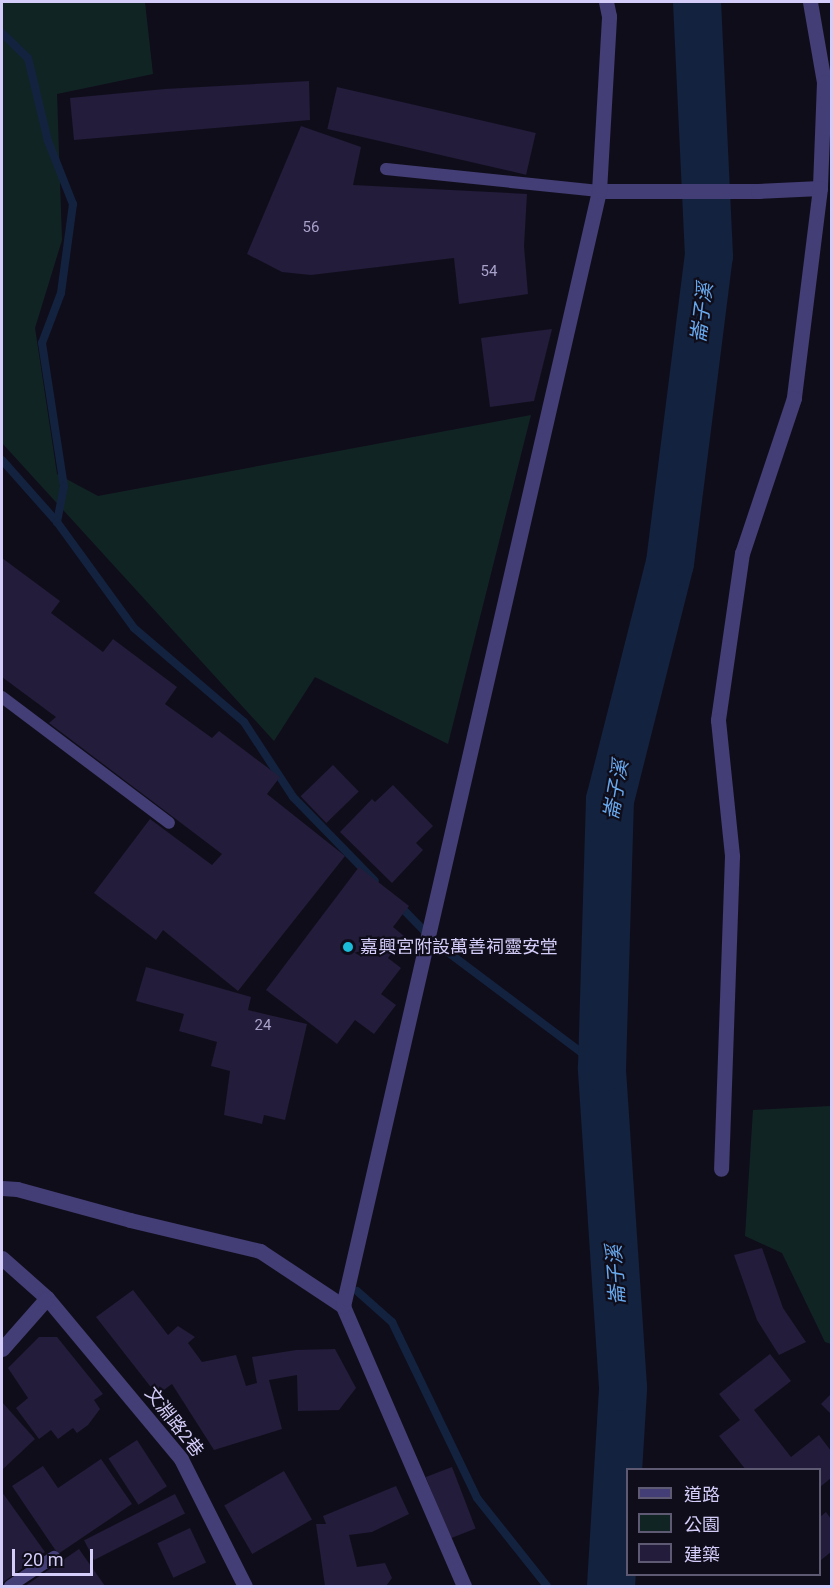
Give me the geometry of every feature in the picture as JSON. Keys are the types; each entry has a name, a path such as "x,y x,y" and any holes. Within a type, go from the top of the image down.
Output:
{"street":[{"path":"343,1306 599,191 609,16 606,2"},
{"path":"721,1169 732,856 718,720 742,553 794,398 820,188 824,82 810,2"},
{"path":"599,191 758,191 820,188"},
{"path":"2,1188 17,1189 130,1220 260,1251 343,1306 464,1587"},
{"name":"文淵路2巷","path":"2,1258 47,1298 181,1459 245,1587"},
{"path":"2,1349 47,1298"}],"lane":[{"path":"386,169 599,191"},
{"path":"2,697 169,823"},
{"path":"10,1587 54,1557"}],"green space":[{"path":"2,2 145,2 153,74 57,94 62,240 35,328 57,474 98,496 531,415 448,744 315,677 274,741 2,443"},
{"path":"832,1106 831,1344 825,1342 782,1253 745,1236 753,1110"}],"building":[{"path":"309,81 310,120 74,140 70,98 165,89"},
{"path":"337,87 536,133 526,175 327,129"},
{"path":"301,126 361,147 353,185 527,194 524,246 528,294 459,304 454,258 311,275 282,272 247,254"},
{"path":"552,329 534,401 490,407 481,338"},
{"path":"2,558 60,601 51,613 103,652 113,639 177,687 165,704 212,738 219,731 280,777 267,794 345,856 238,991 163,930 156,940 94,893 150,819 212,865 222,854 49,723 56,717 2,677"},
{"path":"333,765 359,792 326,823 301,796"},
{"path":"393,785 433,826 416,843 423,850 392,883 340,832 372,799 375,802"},
{"name":"嘉興宮附設萬善祠靈安堂","path":"359,867 409,906 393,927 405,937 388,958 401,968 381,994 396,1005 374,1034 355,1020 337,1044 266,990"},
{"path":"146,967 251,997 248,1010 307,1024 285,1120 264,1115 262,1124 224,1115 230,1071 211,1066 217,1042 179,1031 184,1014 136,1001"},
{"path":"762,1248 783,1308 806,1342 779,1355 757,1320 734,1255"},
{"path":"133,1290 168,1335 178,1326 195,1337 188,1343 202,1362 236,1355 246,1386 257,1383 252,1357 296,1350 335,1349 356,1388 339,1410 298,1411 297,1375 269,1380 282,1429 214,1450 172,1384 157,1395 96,1317"},
{"path":"39,1337 57,1337 103,1394 94,1400 100,1409 88,1425 77,1433 73,1428 58,1439 51,1430 39,1439 16,1408 28,1398 8,1368"},
{"path":"770,1354 791,1381 754,1410 791,1457 819,1435 831,1451 831,1478 821,1486 821,1468 744,1468 719,1436 740,1420 719,1394"},
{"path":"831,1394 831,1414 821,1404"},
{"path":"2,1402 35,1439 2,1470"},
{"path":"137,1440 167,1486 138,1505 108,1459"},
{"path":"101,1459 132,1504 58,1554 12,1486 43,1466 58,1488"},
{"path":"452,1467 476,1529 450,1539 426,1477"},
{"path":"284,1471 312,1519 252,1554 224,1506"},
{"path":"396,1486 409,1514 372,1532 349,1535 357,1567 385,1563 392,1578 386,1586 325,1586 316,1524 326,1524 323,1516"},
{"path":"2,1492 45,1552 2,1583"},
{"path":"175,1494 185,1514 94,1560 84,1540"},
{"path":"826,1512 831,1519 831,1552 821,1560 821,1516"},
{"path":"190,1528 206,1562 173,1578 157,1543"},
{"path":"79,1549 105,1586 25,1586"}],"waterway":[{"name":"崙子溪","path":"611,1586 623,1387 602,1068 610,800 670,563 709,256 697,2"},
{"path":"2,33 28,58 48,141 73,204 61,293 42,343 64,486 57,522"},
{"path":"2,460 57,522 134,628 244,722 293,797 375,881"},
{"path":"397,903 437,944 602,1068"},
{"path":"357,1291 392,1322 477,1498 547,1586"}],"place":[{"name":"嘉興宮附設萬善祠靈安堂","path":"348,947"}]}
